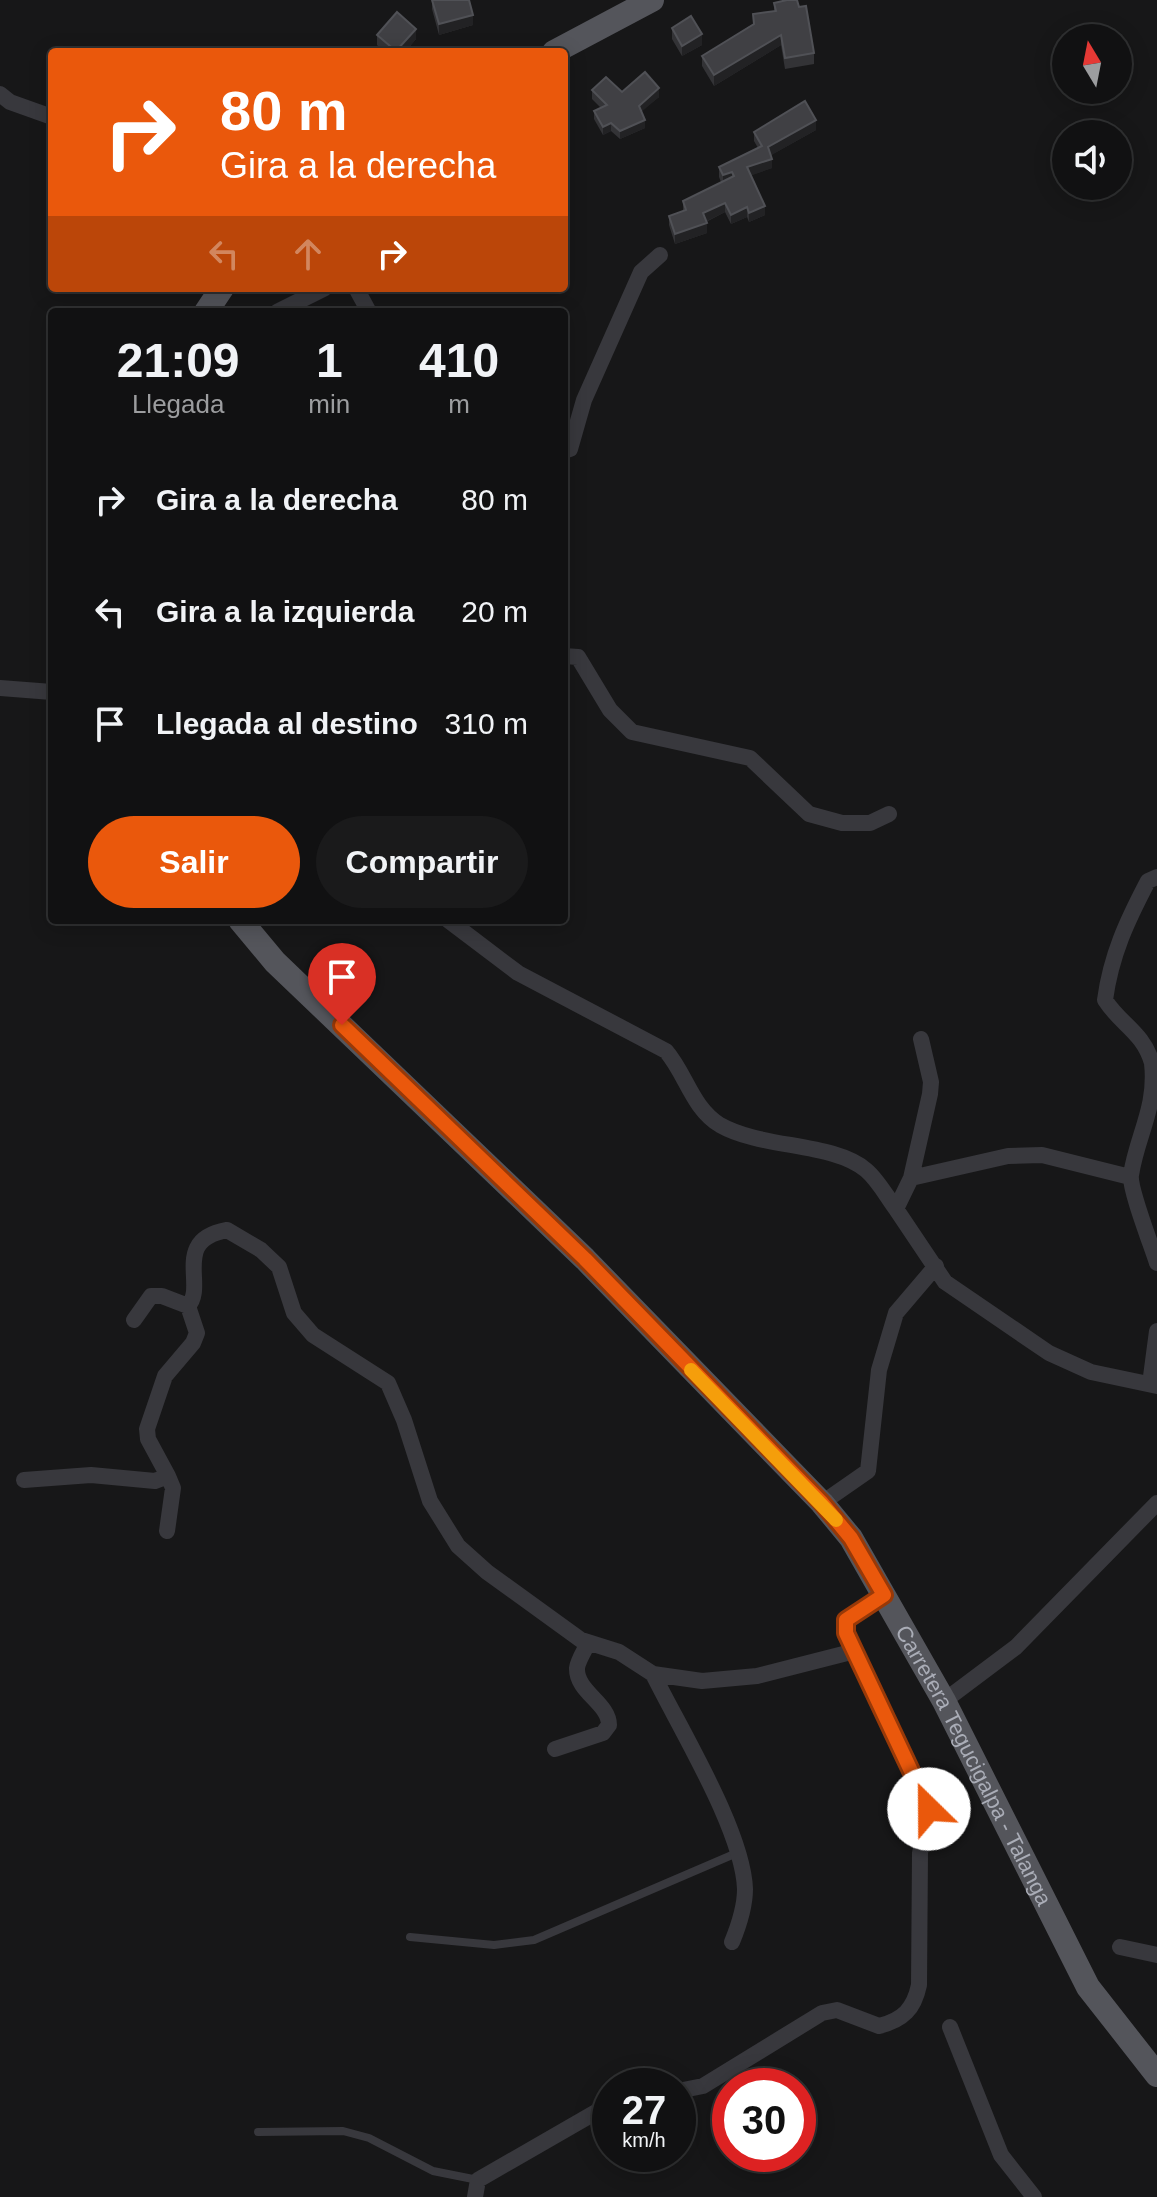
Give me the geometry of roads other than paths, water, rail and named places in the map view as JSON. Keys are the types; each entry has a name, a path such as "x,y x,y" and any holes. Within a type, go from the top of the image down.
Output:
{"main road":[{"path":"562,48 652,0"},
{"name":"Carretera Tegucigalpa - Talanga","path":"243,924 275,962 585,1259 822,1503 851,1538 944,1701 1088,1987 1157,2075"}],"street":[{"path":"0,94 10,102 48,116"},
{"path":"568,450 584,400 641,272 660,255"},
{"path":"285,308 317,292"},
{"path":"568,656 578,657 610,710 632,732 750,758 809,814 842,823 870,823 889,814"},
{"path":"0,688 48,692"},
{"path":"1157,877 1148,881 1119,935 1110,964 1105,1000 1120,1019 1135,1029 1152,1063 1155,1084 1149,1128 1130,1177 1157,1263"},
{"path":"453,924 518,973 666,1051 678,1065 697,1105 717,1123 765,1142 845,1159 866,1170 945,1282 1049,1353 1091,1372 1154,1385 1157,1331"},
{"path":"896,1209 911,1178 931,1082 921,1039"},
{"path":"911,1178 1008,1156 1042,1155 1130,1177"},
{"path":"188,1306 195,1295 191,1272 195,1255 204,1239 227,1230 261,1250 279,1267 294,1313 313,1335 388,1383 404,1420 430,1501 458,1546 487,1572 588,1643 619,1652 653,1674 732,1681 855,1651"},
{"path":"822,1503 868,1471 879,1370 896,1313 936,1266"},
{"path":"134,1320 151,1296 162,1296 188,1306"},
{"path":"167,1531 173,1488 148,1439 147,1429 165,1376 193,1343 197,1333 188,1306"},
{"path":"24,1480 91,1475 155,1481 168,1476"},
{"path":"944,1701 1016,1647 1157,1503"},
{"path":"696,2087 822,2013 837,2010 879,2026 906,2015 916,2003 919,1985 920,1853 929,1809 846,1633 846,1620 884,1595"},
{"path":"555,1749 603,1733 609,1725 609,1716 580,1679 577,1667 588,1643"},
{"path":"653,1674 739,1852 745,1890 743,1908 732,1942"},
{"path":"1120,1947 1157,1955"},
{"path":"950,2027 1001,2155 1034,2197"},
{"path":"476,2189 592,2115"}],"lane":[{"path":"410,1937 494,1945 534,1940 739,1852"},
{"path":"258,2132 343,2131 369,2138 476,2189"}]}
